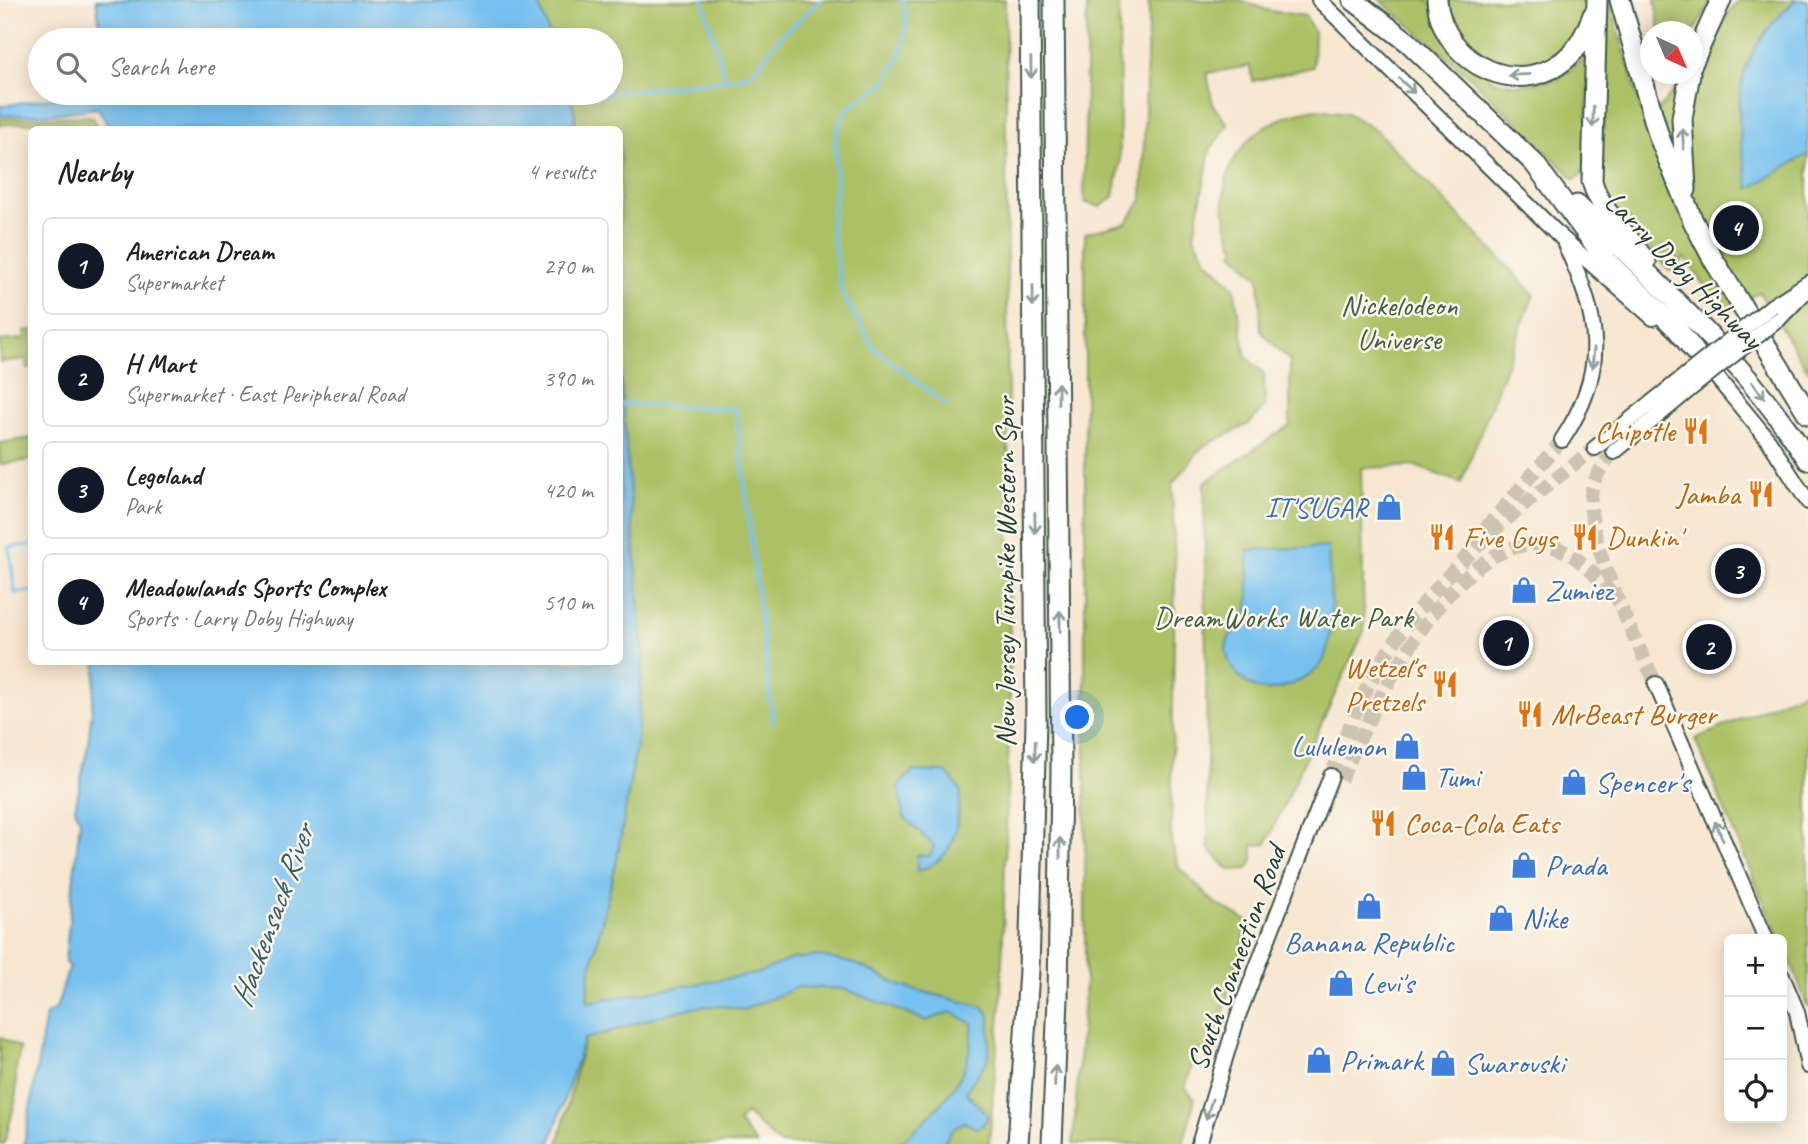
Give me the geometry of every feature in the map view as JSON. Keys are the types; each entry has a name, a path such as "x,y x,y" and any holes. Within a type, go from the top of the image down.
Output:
{"highway":[{"name":"New Jersey Turnpike Western Spur","path":"1018,1144 1027,1019 1035,760 1030,0"},
{"name":"New Jersey Turnpike Western Spur","path":"1052,1144 1061,783 1054,0"},
{"path":"1353,0 1408,42 1534,163 1607,261 1677,330 1695,352"},
{"path":"1437,0 1441,23 1459,52 1481,68 1511,76 1540,72 1566,59 1578,46 1597,4"},
{"path":"1620,0 1637,57"},
{"path":"1632,0 1637,57"},
{"path":"1703,40 1721,0"},
{"path":"1597,4 1591,165 1594,188 1600,201 1629,235 1661,286"},
{"name":"Larry Doby Highway","path":"1637,57 1659,137 1687,205 1713,259 1808,414"},
{"path":"1687,205 1682,118 1688,84"},
{"name":"Larry Doby Highway","path":"1534,163 1661,286 1742,371 1808,460"}],"street":[{"path":"1319,0 1562,238 1695,352 1746,409 1808,502"},
{"path":"1562,238 1587,291 1595,334 1586,393 1562,440"},
{"path":"1595,448 1691,380 1808,283"},
{"path":"1775,312 1808,289"},
{"path":"1614,452 1691,380"},
{"path":"1656,684 1764,934"},
{"name":"South Connection Road","path":"1199,1144 1251,981 1326,793 1336,778"},
{"path":"1787,988 1797,1012 1808,1066"},
{"path":"1797,1012 1808,1023"}],"green space":[{"path":"538,0 1005,0 1010,695 1001,1002 989,1144 779,1144 746,1113 738,1122 756,1144 558,1144 584,1039 589,976 617,859 643,654 623,407 623,126 574,126 573,105 623,105 623,28 547,28"},
{"path":"1087,0 1119,0 1120,164 1114,197 1100,207 1084,202"},
{"path":"1149,0 1240,0 1270,11 1305,16 1314,32 1313,67 1253,81 1250,66 1207,73 1213,106 1228,124 1210,150 1194,236 1206,259 1234,287 1246,357 1264,374 1265,407 1249,424 1202,447 1172,485 1175,567 1171,841 1179,868 1215,903 1249,922 1220,1023 1208,1050 1198,1049 1185,1087 1195,1099 1183,1144 1073,1144 1085,983 1085,233 1126,223 1142,200"},
{"path":"1380,0 1429,0 1492,80 1519,85 1560,78 1590,54 1585,171 1575,180 1472,79"},
{"path":"1447,0 1589,0 1577,30 1558,55 1543,62 1512,66 1485,59 1463,41 1455,29"},
{"path":"1655,0 1712,0 1700,21 1658,21"},
{"path":"1739,0 1808,0 1808,371 1759,292 1724,314 1685,258 1670,271 1613,207 1601,181 1606,4 1611,5 1646,126 1679,84 1703,84 1703,53 1721,30 1729,12"},
{"path":"1317,109 1347,113 1376,130 1534,294 1461,483 1415,466 1361,468 1364,631 1266,844 1253,845 1253,860 1248,869 1229,870 1208,848 1204,483 1290,425 1290,361 1261,331 1259,278 1233,253 1236,250 1227,224 1224,200 1227,177 1236,157 1250,139 1268,125 1291,115"},
{"path":"88,116 93,117 96,126 39,122 0,125 0,119"},
{"path":"28,330 28,369 26,359 0,362 0,341 24,339 24,331"},
{"path":"28,438 28,460 0,464 0,443"},
{"path":"1808,689 1808,1008 1787,952 1787,934 1777,934 1695,739"},
{"path":"0,1037 20,1048 16,1069 16,1099 4,1144 0,1144"}],"water":[{"path":"96,0 538,0 547,28 100,28"},
{"path":"1796,0 1808,0 1808,154 1749,189 1740,133 1741,86 1747,64 1758,43"},
{"path":"28,102 28,105 573,105 575,115 574,126 109,126 98,108 54,114 0,116 0,106"},
{"name":"Hackensack River","path":"623,407 643,654 637,741 617,859 589,976 587,1002 756,974 791,959 820,956 859,965 901,986 983,1007 990,1015 989,1058 966,1091 988,1116 983,1126 976,1128 964,1122 951,1131 943,1144 898,1144 939,1106 960,1077 971,1043 972,1023 951,1012 926,1021 844,989 799,987 743,1010 705,1006 663,1015 584,1039 550,1144 24,1144 46,1015 56,1009 69,968 65,962 80,820 75,809 88,745 97,665 623,665"},
{"path":"1328,547 1331,618 1324,659 1307,677 1289,685 1264,690 1251,685 1234,670 1226,650 1228,639 1247,614 1248,550"},
{"path":"913,771 946,772 961,791 956,830 948,850 931,865 917,871 917,855 930,856 934,846 904,817 898,786"}],"waterway":[{"path":"703,0 725,79"},
{"path":"623,92 735,79 753,72 780,37 821,0"},
{"path":"902,0 907,22 901,55 885,82 847,109 836,134 836,185 831,226 842,293 874,348 946,405"},
{"path":"623,404 736,409 773,722"},
{"path":"28,545 9,547 15,593 28,591"}],"tunnel":[{"path":"1485,529 1562,440"},
{"path":"1331,776 1365,692 1410,620 1466,557 1497,528 1595,448"},
{"path":"1614,452 1601,469 1592,489 1591,508 1595,532 1613,587 1656,684"},
{"path":"1341,780 1396,669 1452,590 1484,562 1519,546 1554,547 1582,563 1619,602"}],"place":[{"name":"Meadowlands Sports Complex","path":"1736,228"},
{"name":"Chipotle","path":"1696,431"},
{"name":"Jamba","path":"1761,494"},
{"name":"IT'SUGAR","path":"1389,507"},
{"name":"Five Guys","path":"1442,537"},
{"name":"Dunkin'","path":"1585,537"},
{"name":"Legoland","path":"1738,571"},
{"name":"Zumiez","path":"1524,590"},
{"name":"American Dream","path":"1506,643"},
{"name":"H Mart","path":"1709,647"},
{"name":"Wetzel's Pretzels","path":"1445,684"},
{"name":"MrBeast Burger","path":"1530,714"},
{"name":"Lululemon","path":"1407,746"},
{"name":"Tumi","path":"1414,777"},
{"name":"Spencer's","path":"1574,782"},
{"name":"Coca-Cola Eats","path":"1383,823"},
{"name":"Prada","path":"1524,865"},
{"name":"Banana Republic","path":"1369,906"},
{"name":"Nike","path":"1501,918"},
{"name":"Levi's","path":"1341,983"},
{"name":"Primark","path":"1319,1060"},
{"name":"Swarovski","path":"1443,1063"}],"park label":[{"name":"Nickelodeon Universe","path":"1399,322"},
{"name":"DreamWorks Water Park","path":"1283,617"}]}
